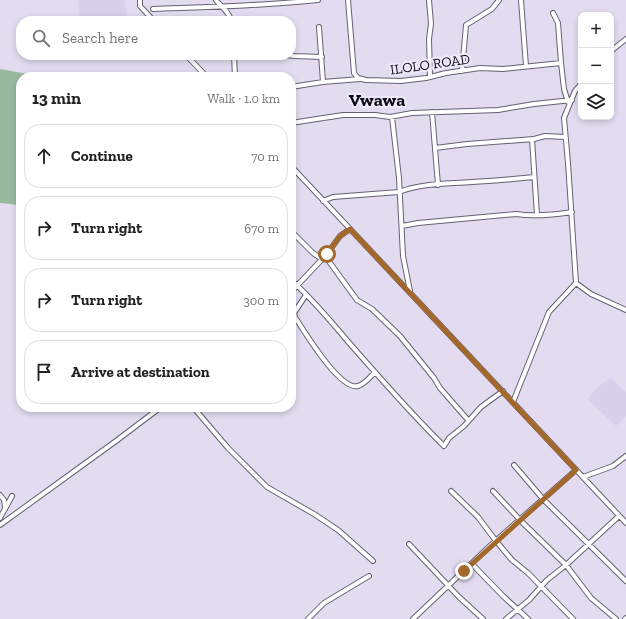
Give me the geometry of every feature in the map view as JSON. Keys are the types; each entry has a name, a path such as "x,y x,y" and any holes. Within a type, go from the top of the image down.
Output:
{"street":[{"path":"140,0 140,6 149,16"},
{"path":"212,8 215,0 224,7 230,16"},
{"path":"153,9 212,8 284,4 318,0"},
{"path":"348,0 354,73 358,78 362,79"},
{"path":"429,0 432,24 429,39 430,76"},
{"path":"462,71 466,25 492,9 499,0"},
{"path":"521,0 526,66"},
{"path":"514,402 548,312 576,283 564,118 569,106 569,100 560,63 558,23 553,13"},
{"path":"320,27 323,82"},
{"path":"614,49 626,39"},
{"path":"296,56 322,57"},
{"path":"191,60 202,72"},
{"path":"234,60 235,72"},
{"name":"ILOLO ROAD","path":"296,86 323,82 362,79 401,81 480,68 504,69 560,63"},
{"path":"296,122 356,114 392,117 412,113 498,110 569,100 578,88"},
{"path":"432,112 438,185"},
{"path":"392,117 402,226 403,256 407,281 411,294"},
{"path":"435,148 467,144 532,140 544,136 565,136"},
{"path":"532,140 536,215"},
{"path":"296,171 625,521"},
{"path":"323,200 356,194 399,192 407,188 534,177"},
{"path":"402,226 418,223 516,214 529,216 572,212"},
{"path":"350,229 340,236 323,258 298,285 374,372 444,446 449,438 481,407 503,391"},
{"path":"296,236 313,253 323,258 357,300 372,309 400,336 434,378 440,388 468,420"},
{"path":"576,283 591,294 626,310"},
{"path":"296,310 306,295"},
{"path":"296,319 311,342 338,377 347,384 357,386 368,380 374,372"},
{"path":"0,525 154,412"},
{"path":"197,412 232,453 267,487 338,530 373,561"},
{"path":"583,477 613,466 626,456"},
{"path":"514,465 543,499 626,581"},
{"path":"412,619 576,470"},
{"path":"493,490 520,520 566,565 591,598 616,619"},
{"path":"451,491 478,516 496,542 512,560 528,573 573,619"},
{"path":"0,495 4,500 5,507"},
{"path":"0,518 12,496"},
{"path":"506,619 619,516"},
{"path":"409,544 483,619"},
{"path":"472,564 528,619"},
{"path":"308,619 324,603 368,576"}],"shaded area":[{"path":"78,0 125,0 127,16 80,16"},
{"path":"610,378 626,392 626,416 616,426 587,399 599,386"}],"green space":[{"path":"0,69 16,72 16,205 0,203"}],"district":[{"name":"Vwawa","path":"377,100"}],"route":[{"path":"327,254 340,236 350,229 514,402 576,470 491,545 464,571"}]}
